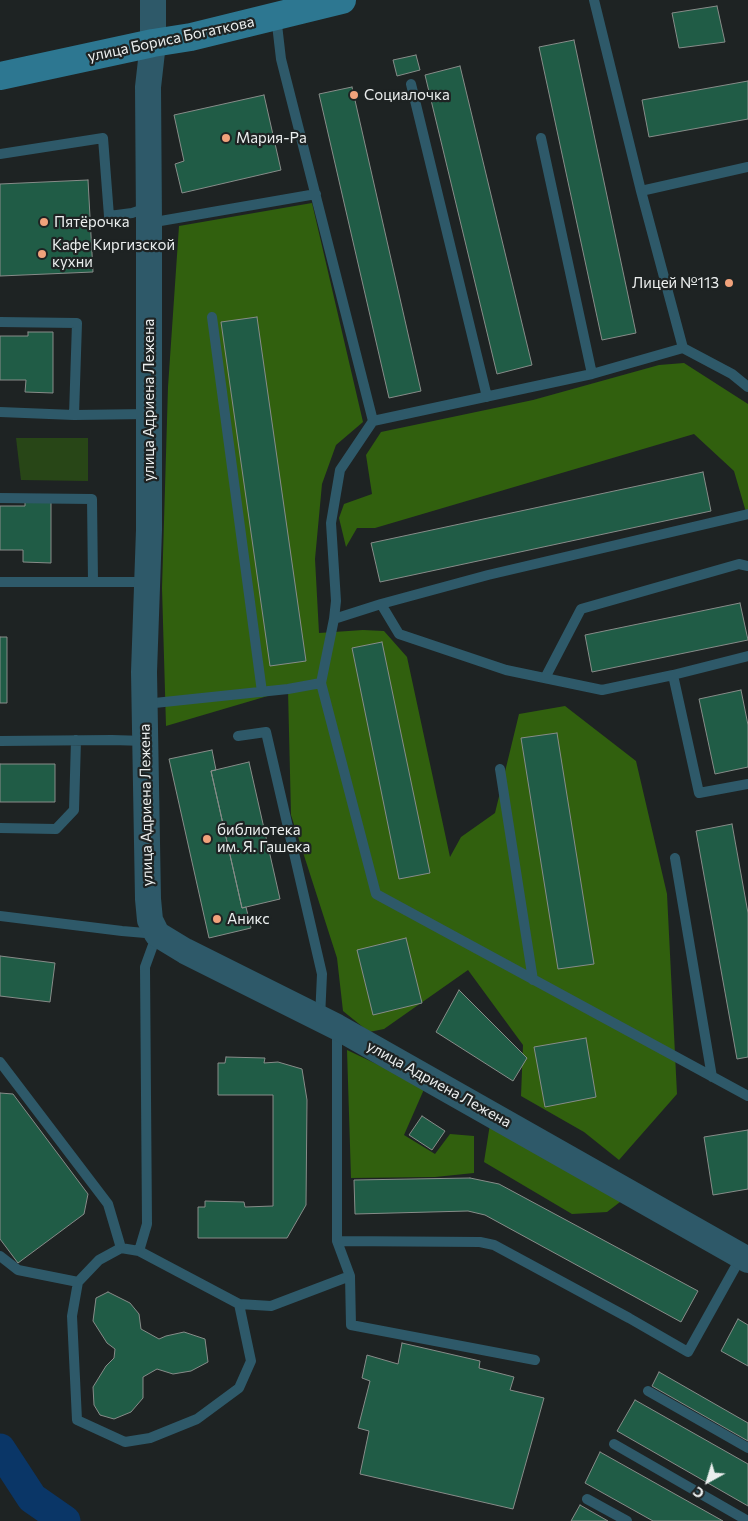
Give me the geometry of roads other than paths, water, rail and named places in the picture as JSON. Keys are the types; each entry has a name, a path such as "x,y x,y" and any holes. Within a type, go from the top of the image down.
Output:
{"main road":[{"name":"улица Бориса Богаткова","path":"0,76 153,43 191,37 342,0"}],"street":[{"name":"улица Адриена Лежена","path":"153,0 153,43 148,87 149,530 146,582 144,704 150,920 157,934 185,951 328,1023 743,1255"}],"lane":[{"path":"594,0 641,192 683,348"},
{"path":"276,16 281,58 373,421"},
{"path":"411,84 487,397"},
{"path":"0,154 103,138 109,216 132,213 149,215 316,194"},
{"path":"541,138 592,374"},
{"path":"641,192 748,168"},
{"path":"212,317 262,692"},
{"path":"0,322 77,323 74,415"},
{"path":"748,387 732,374 683,348 592,374 373,421 340,470 331,523 336,601 321,683 376,894 748,1096"},
{"path":"0,412 74,415 148,414"},
{"path":"0,498 92,499 93,582"},
{"path":"334,619 381,604 488,575 748,514"},
{"path":"545,678 581,609 739,564 748,566"},
{"path":"0,582 146,582"},
{"path":"381,604 399,634 506,670 602,690 748,656"},
{"path":"673,675 699,793 748,784"},
{"path":"144,704 288,690 321,683"},
{"path":"238,736 266,732 322,974 328,1023 337,1241 350,1276 351,1325 535,1360"},
{"path":"0,828 56,829 74,810 76,740"},
{"path":"0,741 146,741"},
{"path":"500,769 533,980"},
{"path":"675,858 712,1077"},
{"path":"0,916 157,934 145,967 147,1224 139,1251"},
{"path":"0,1062 108,1204 121,1248"},
{"path":"337,1241 480,1242 494,1245 630,1318 688,1352 743,1255"},
{"path":"239,1304 251,1362 239,1388 197,1419 150,1438 125,1442 77,1420 72,1316 78,1282 99,1260 121,1248 139,1251 239,1304 271,1306 350,1276"},
{"path":"0,1256 18,1270 78,1282"},
{"path":"648,1391 748,1448"},
{"path":"614,1444 748,1521"},
{"path":"587,1498 627,1521"}],"waterway":[{"path":"0,1449 32,1498 65,1521"}],"place":[{"name":"Социалочка","path":"354,95"},
{"name":"Мария-Ра","path":"226,138"},
{"name":"Пятёрочка","path":"44,222"},
{"name":"Кафе Киргизской кухни","path":"42,254"},
{"name":"Лицей №113","path":"729,283"},
{"name":"библиотека им. Я. Гашека","path":"207,839"},
{"name":"Аникс","path":"217,919"}]}
